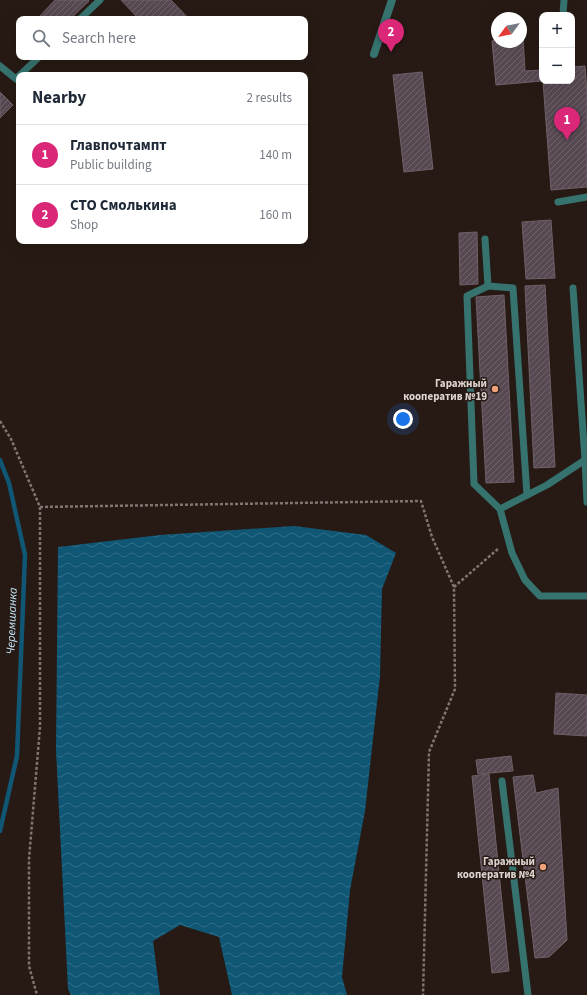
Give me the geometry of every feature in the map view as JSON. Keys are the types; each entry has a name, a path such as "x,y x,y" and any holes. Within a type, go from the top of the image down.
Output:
{"street":[{"path":"374,54 392,0"}],"lane":[{"path":"83,16 100,0"},
{"path":"563,12 564,0"},
{"path":"24,72 36,60"},
{"path":"0,66 16,79"},
{"path":"558,202 587,197"},
{"path":"485,239 488,286"},
{"path":"527,495 513,288 488,286 467,296 474,484 500,508 512,553 525,580 540,596 587,596"},
{"path":"573,288 586,459 587,502"},
{"path":"500,508 547,485 586,459"},
{"path":"502,781 528,995"}],"path":[{"path":"0,421 11,439 40,507 40,727 30,859 29,951 29,966 37,995"},
{"path":"40,507 421,501 432,537 454,587 455,689 429,752 423,995"},
{"path":"454,587 508,540"}],"water":[{"path":"294,526 366,535 396,553 382,589 380,676 365,811 350,890 342,977 347,995 232,995 219,937 180,925 153,941 160,995 71,995 68,989 56,750 58,547 160,535"}],"building":[{"path":"55,0 89,1 73,16 40,16"},
{"path":"121,0 171,0 186,16 136,16"},
{"path":"493,48 524,48 525,71 539,70 539,81 496,85"},
{"path":"585,66 587,93 587,187 551,190 543,84 575,84 575,67"},
{"path":"422,72 433,169 404,172 393,75"},
{"path":"0,92 13,105 0,118"},
{"path":"551,220 555,278 526,279 522,222"},
{"path":"477,232 478,284 460,285 459,233"},
{"path":"545,285 555,467 534,468 525,286"},
{"name":"Гаражный кооператив №19","path":"504,295 514,482 486,483 476,297"},
{"path":"556,693 587,695 587,736 554,734"},
{"path":"511,756 513,771 478,774 476,760"},
{"path":"489,774 509,971 492,973 472,776"},
{"name":"Гаражный кооператив №4","path":"533,775 536,793 558,788 567,940 549,957 535,958 513,777"}],"waterway":[{"name":"Черемшанка","path":"0,460 9,483 25,555 17,756 0,831"}],"place":[{"name":"СТО Смолькина","path":"391,52"},
{"name":"Главпочтампт","path":"567,140"},
{"name":"Гаражный кооператив №19","path":"495,389"},
{"name":"Гаражный кооператив №4","path":"543,867"}]}
